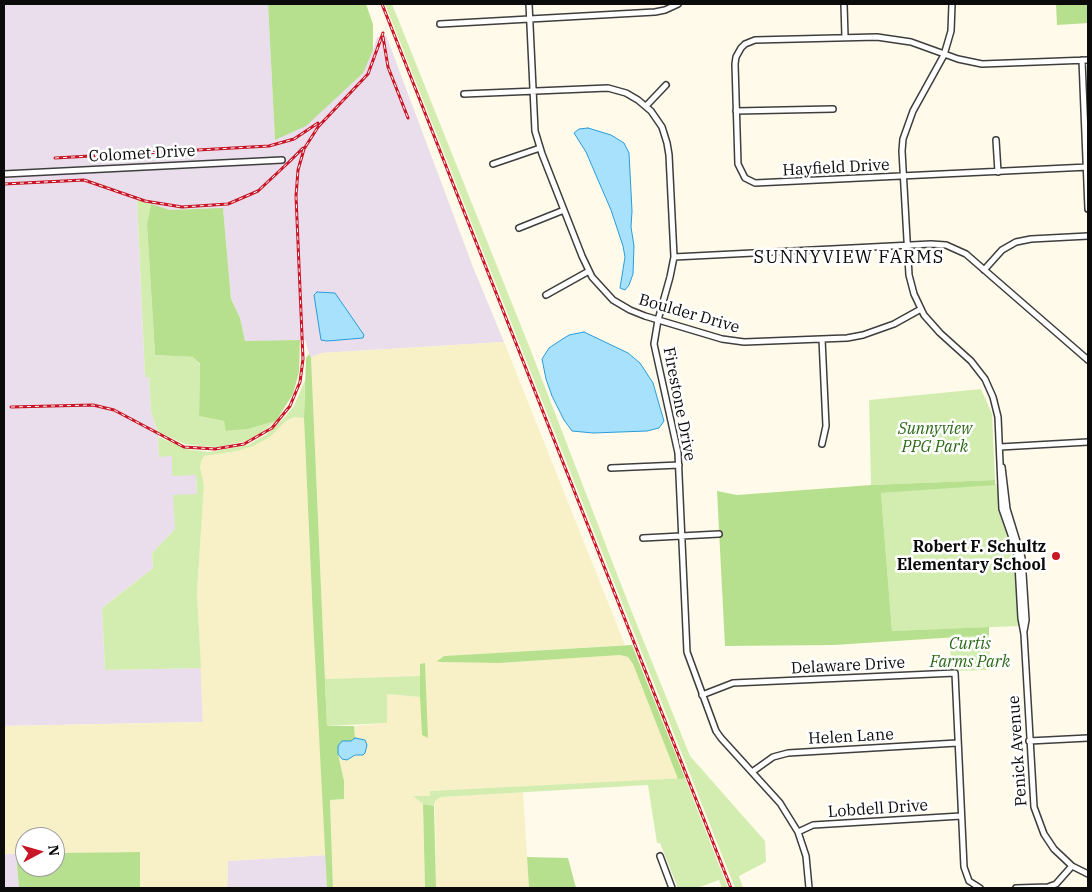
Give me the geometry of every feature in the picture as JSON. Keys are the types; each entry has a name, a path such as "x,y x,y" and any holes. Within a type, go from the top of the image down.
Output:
{"street":[{"name":"Boulder Drive","path":"529,4 535,131 589,271 598,285 613,300 630,310 658,320 734,341 755,342 848,338 873,333 894,324 920,309"},
{"path":"440,24 655,12 678,4"},
{"path":"844,4 845,37 899,39 944,55 970,62 992,65 1088,60"},
{"path":"920,309 911,283 902,151 905,129 944,55 951,31 952,4"},
{"name":"Hayfield Drive","path":"845,37 755,40 745,44 738,52 736,57 738,164 745,178 755,183 1087,167"},
{"path":"1082,60 1088,209"},
{"path":"646,106 666,84"},
{"name":"Firestone Drive","path":"464,94 608,88 626,93 646,106 651,110 662,127 667,143 674,256 654,344 676,442 679,465 687,652 716,730 783,808 798,832 806,856 809,888"},
{"path":"736,111 834,109"},
{"path":"996,140 998,172"},
{"path":"494,164 540,148"},
{"name":"Colomet Drive","path":"4,174 282,160"},
{"path":"519,228 564,210"},
{"path":"984,270 1002,250 1016,242 1031,238 1088,236"},
{"path":"674,256 907,245 946,245 962,252 1088,360"},
{"path":"546,295 589,271"},
{"name":"Penick Avenue","path":"920,309 940,333 971,361 985,379 996,407 1000,447 1001,505 1017,555 1021,620 1024,634 1032,796 1037,820 1049,843 1072,866 1088,874"},
{"path":"822,339 826,426 822,444"},
{"path":"1000,447 1088,442"},
{"path":"611,468 679,465"},
{"path":"643,538 719,534"},
{"name":"Delaware Drive","path":"702,695 733,683 955,674 965,874 969,881 980,888"},
{"path":"1029,741 1088,738"},
{"name":"Helen Lane","path":"752,772 766,761 781,754 958,743"},
{"name":"Lobdell Drive","path":"798,832 813,826 961,816"},
{"path":"660,856 672,888"},
{"path":"1016,888 1056,884 1072,866"}],"shaded area":[{"path":"4,4 268,4 275,140 373,50 377,37 386,35 473,267 504,342 322,353 311,357 305,340 245,342 240,318 231,299 223,209 170,210 137,201 145,377 149,377 151,412 158,432 159,456 172,456 196,475 197,494 175,529 152,553 153,568 102,608 105,670 201,668 203,722 4,726"},
{"path":"504,342 625,645 444,656 439,658 440,662 499,663 620,655 628,657 633,664 678,779 430,791 430,796 414,797 423,804 425,888 333,888 330,800 344,799 344,781 338,754 342,759 365,753 367,745 365,740 355,738 354,726 387,723 387,694 420,697 422,734 420,664 420,676 325,679 311,357 322,353"},
{"path":"294,417 304,418 326,855 228,861 227,888 140,888 139,852 65,853 65,827 15,827 15,854 4,854 4,726 203,722 197,593 204,485 200,467 202,459 204,456 237,451 270,437 286,421"},
{"path":"523,792 529,888 436,888 435,801 441,797"},
{"path":"4,854 15,854 15,877 18,877 19,888 4,888"},
{"path":"326,855 327,888 227,888 228,861"}],"green space":[{"path":"268,4 366,4 373,24 373,50 363,73 306,126 275,140"},
{"path":"385,4 392,4 690,756 765,841 766,862 739,876 743,888 735,888"},
{"path":"1056,4 1088,4 1088,23 1057,25"},
{"path":"137,200 151,204 147,224 155,355 193,357 200,365 199,416 224,421 227,431 248,429 276,421 246,441 218,447 201,446 185,444 158,432 151,412 149,377 145,377"},
{"path":"151,204 170,210 223,208 231,299 240,318 245,341 300,340 299,372 293,394 276,421 248,429 226,431 224,421 199,416 200,364 193,357 155,355 147,224"},
{"path":"309,354 311,357 327,726 354,726 355,738 338,746 344,781 344,799 330,800 333,888 327,888 313,620 304,418 306,358"},
{"path":"305,380 304,418 294,417 286,421 270,437 253,446 237,451 204,456 202,459 200,467 204,485 197,593 201,668 105,670 102,608 153,568 152,553 175,529 173,495 197,494 196,475 172,476 172,456 159,457 158,437 191,450 210,452 248,445 267,434 284,418 294,406"},
{"name":"Sunnyview PPG Park","path":"981,389 992,414 995,480 871,485 869,400"},
{"path":"995,480 995,485 881,493 892,631 989,627 989,635 834,645 725,646 717,491 737,495 871,485"},
{"path":"998,484 1000,511 1015,557 1020,626 892,631 881,493"},
{"name":"Curtis Farms Park","path":"989,635 990,670 951,671 950,637"},
{"path":"632,645 685,778 678,779 633,664 628,657 620,655 499,663 437,661 444,656"},
{"path":"425,663 428,738 422,735 420,697 420,664"},
{"path":"420,676 420,697 387,694 387,723 327,726 325,679"},
{"path":"685,778 728,888 722,888 719,880 697,888 678,888 660,843 657,843 648,785 441,797 435,801 434,806 423,804 413,796 430,796 430,791"},
{"path":"423,804 434,806 436,888 425,888"},
{"path":"140,852 140,888 19,888 18,877 65,877 65,853"},
{"path":"527,857 568,858 576,888 529,888"}],"water":[{"path":"588,128 611,135 624,143 629,153 631,227 634,246 633,274 625,290 620,288 625,257 623,246 611,210 586,152 574,133 579,129"},
{"path":"317,292 335,293 364,335 363,338 321,340 314,295"},
{"path":"584,332 628,353 640,363 653,383 664,421 659,428 647,431 593,433 572,431 552,396 542,359 549,348 558,342 569,335"},
{"path":"355,738 365,740 367,745 365,753 363,755 355,755 347,760 342,759 338,754 338,746 342,741 351,741"}],"railway":[{"path":"382,4 731,888"},
{"path":"11,407 93,405 114,410 184,447 215,449 244,444 272,428 290,406 300,382 303,359 296,196 298,170 304,149 318,127 368,74 383,33"},
{"path":"383,37 388,67 408,118"},
{"path":"55,158 269,146 294,139 318,123"},
{"path":"4,184 84,180 145,201 182,207 228,204 258,191 303,148"}],"place":[{"name":"Robert F. Schultz Elementary School","path":"1056,556"}],"district":[{"name":"SUNNYVIEW FARMS","path":"849,258"}]}
